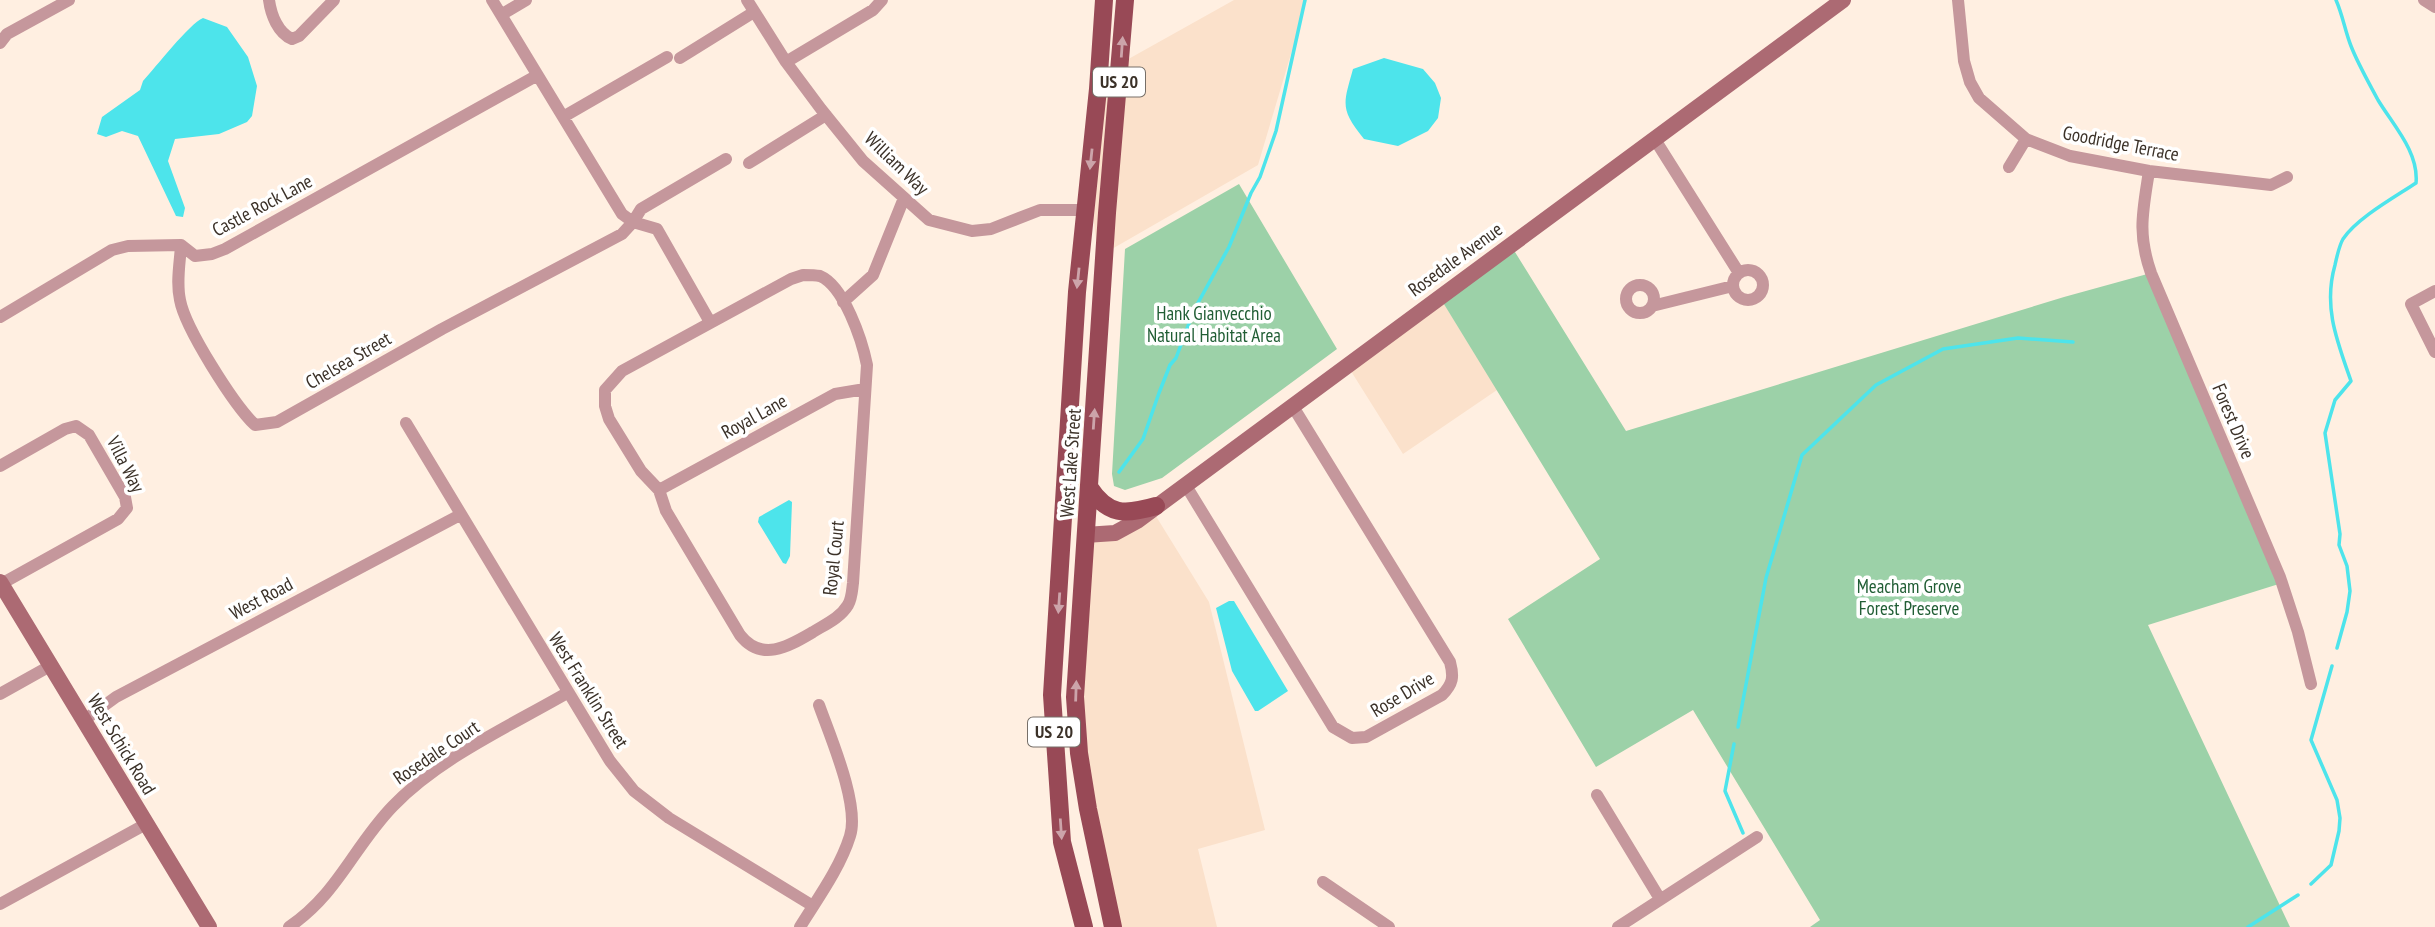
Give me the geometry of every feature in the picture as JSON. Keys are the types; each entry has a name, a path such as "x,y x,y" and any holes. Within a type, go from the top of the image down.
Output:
{"main road":[{"name":"West Lake Street","path":"1083,927 1062,842 1052,695 1077,292 1098,89 1104,0"},
{"name":"West Lake Street","path":"1113,927 1088,809 1079,753 1075,696 1125,0"},
{"path":"1089,487 1097,500 1113,511 1128,512 1156,506"},
{"path":"1063,534 1085,535"}],"street":[{"path":"0,43 7,34 54,4 69,0"},
{"path":"270,0 277,25 292,39 299,36 334,0"},
{"path":"492,0 622,215 633,222 657,229 710,322"},
{"path":"501,15 526,0"},
{"name":"William Way","path":"747,0 786,62 863,161 929,220 972,231 992,229 1040,210 1085,210"},
{"path":"786,62 873,10 882,0"},
{"name":"Rosedale Avenue","path":"1085,535 1115,533 1137,521 1843,0"},
{"name":"Goodridge Terrace","path":"1958,0 1964,61 1970,82 1979,98 2026,139 2070,156 2149,171 2271,185 2287,177"},
{"path":"2424,0 2435,7"},
{"path":"563,117 754,12"},
{"name":"Castle Rock Lane","path":"0,317 112,250 128,246 181,245 195,256 225,249 537,76"},
{"path":"749,163 826,115"},
{"path":"1654,138 1739,273"},
{"path":"2009,167 2026,139"},
{"path":"633,222 641,209 726,159"},
{"name":"Forest Drive","path":"2149,171 2141,225 2143,250 2280,577 2311,684"},
{"path":"843,302 873,275 904,198"},
{"name":"Chelsea Street","path":"181,245 178,289 186,319 237,406 255,425 285,418 442,329 622,234 633,222"},
{"path":"1748,270 1757,273 1763,281 1762,291 1755,298 1746,300 1737,295 1733,286 1739,273 1748,270"},
{"path":"659,490 641,471 609,419 605,406 606,390 622,371 791,279 803,275 818,276 836,288 864,348 867,365 865,389"},
{"path":"1652,306 1733,286"},
{"path":"2435,290 2411,304 2435,352"},
{"name":"Royal Lane","path":"659,490 835,394 865,389"},
{"name":"Royal Court","path":"659,490 666,511 744,640 757,650 786,648 834,619 850,602 865,389"},
{"name":"Rose Drive","path":"1185,484 1333,727 1352,738 1366,737 1442,695 1451,686 1454,675 1450,662 1292,405"},
{"name":"West Franklin Street","path":"406,424 567,693 622,778 650,805 813,906"},
{"name":"Villa Way","path":"0,466 65,429 76,426 89,435 125,496 127,508 118,519 0,583"},
{"name":"West Road","path":"83,721 116,697 460,515"},
{"name":"West Schick Road","path":"0,583 209,927"},
{"path":"0,694 50,666"},
{"name":"Rosedale Court","path":"289,927 326,896 378,823 409,791 464,752 567,693"},
{"path":"800,927 840,860 851,833 849,796 819,705"},
{"path":"1597,795 1660,899"},
{"path":"0,904 146,824"},
{"path":"1618,927 1757,837"},
{"path":"1323,882 1389,927"}],"shaded area":[{"path":"1234,0 1307,0 1258,165 1098,257 1093,213 1107,71"},
{"path":"1441,299 1497,390 1403,454 1349,368"},
{"path":"1154,513 1209,602 1265,830 1198,849 1217,927 1117,927 1081,720 1088,538"}],"green space":[{"name":"Hank Gianvecchio Natural Habitat Area","path":"1239,184 1337,349 1162,478 1125,490 1114,486 1112,474 1125,249"},
{"name":"Meacham Grove Forest Preserve","path":"1510,244 1626,431 2151,273 2282,583 2148,625 2290,927 1810,927 1820,920 1693,710 1596,767 1508,619 1600,559 1439,296"}],"water":[{"path":"203,18 227,27 248,57 257,86 252,116 247,122 219,134 175,139 168,161 185,208 183,217 176,216 138,136 122,131 106,137 97,134 102,117 140,90 143,81 173,46"},
{"path":"1384,58 1423,69 1435,83 1441,98 1438,118 1428,131 1398,146 1364,139 1347,113 1347,91 1353,69"},
{"path":"789,500 792,502 790,556 786,564 758,522 759,517"},
{"path":"1234,601 1288,691 1258,711 1255,711 1232,671 1216,608"}],"waterway":[{"path":"1119,472 1143,439 1194,310 1229,247 1260,177 1276,131 1305,0"},
{"path":"2336,0 2360,67 2409,150 2416,172 2416,183 2377,208 2349,231 2340,245 2332,280 2330,295 2333,324 2351,381 2335,400 2325,433 2340,534 2339,545 2347,566 2350,591 2337,648"},
{"path":"1738,727 1766,578 1802,455 1876,385 1943,349 2018,338 2073,342"},
{"path":"2311,884 2331,865 2339,831 2337,800 2311,740 2332,666"},
{"path":"1734,744 1725,791 1743,833"},
{"path":"2248,927 2298,895"}]}
